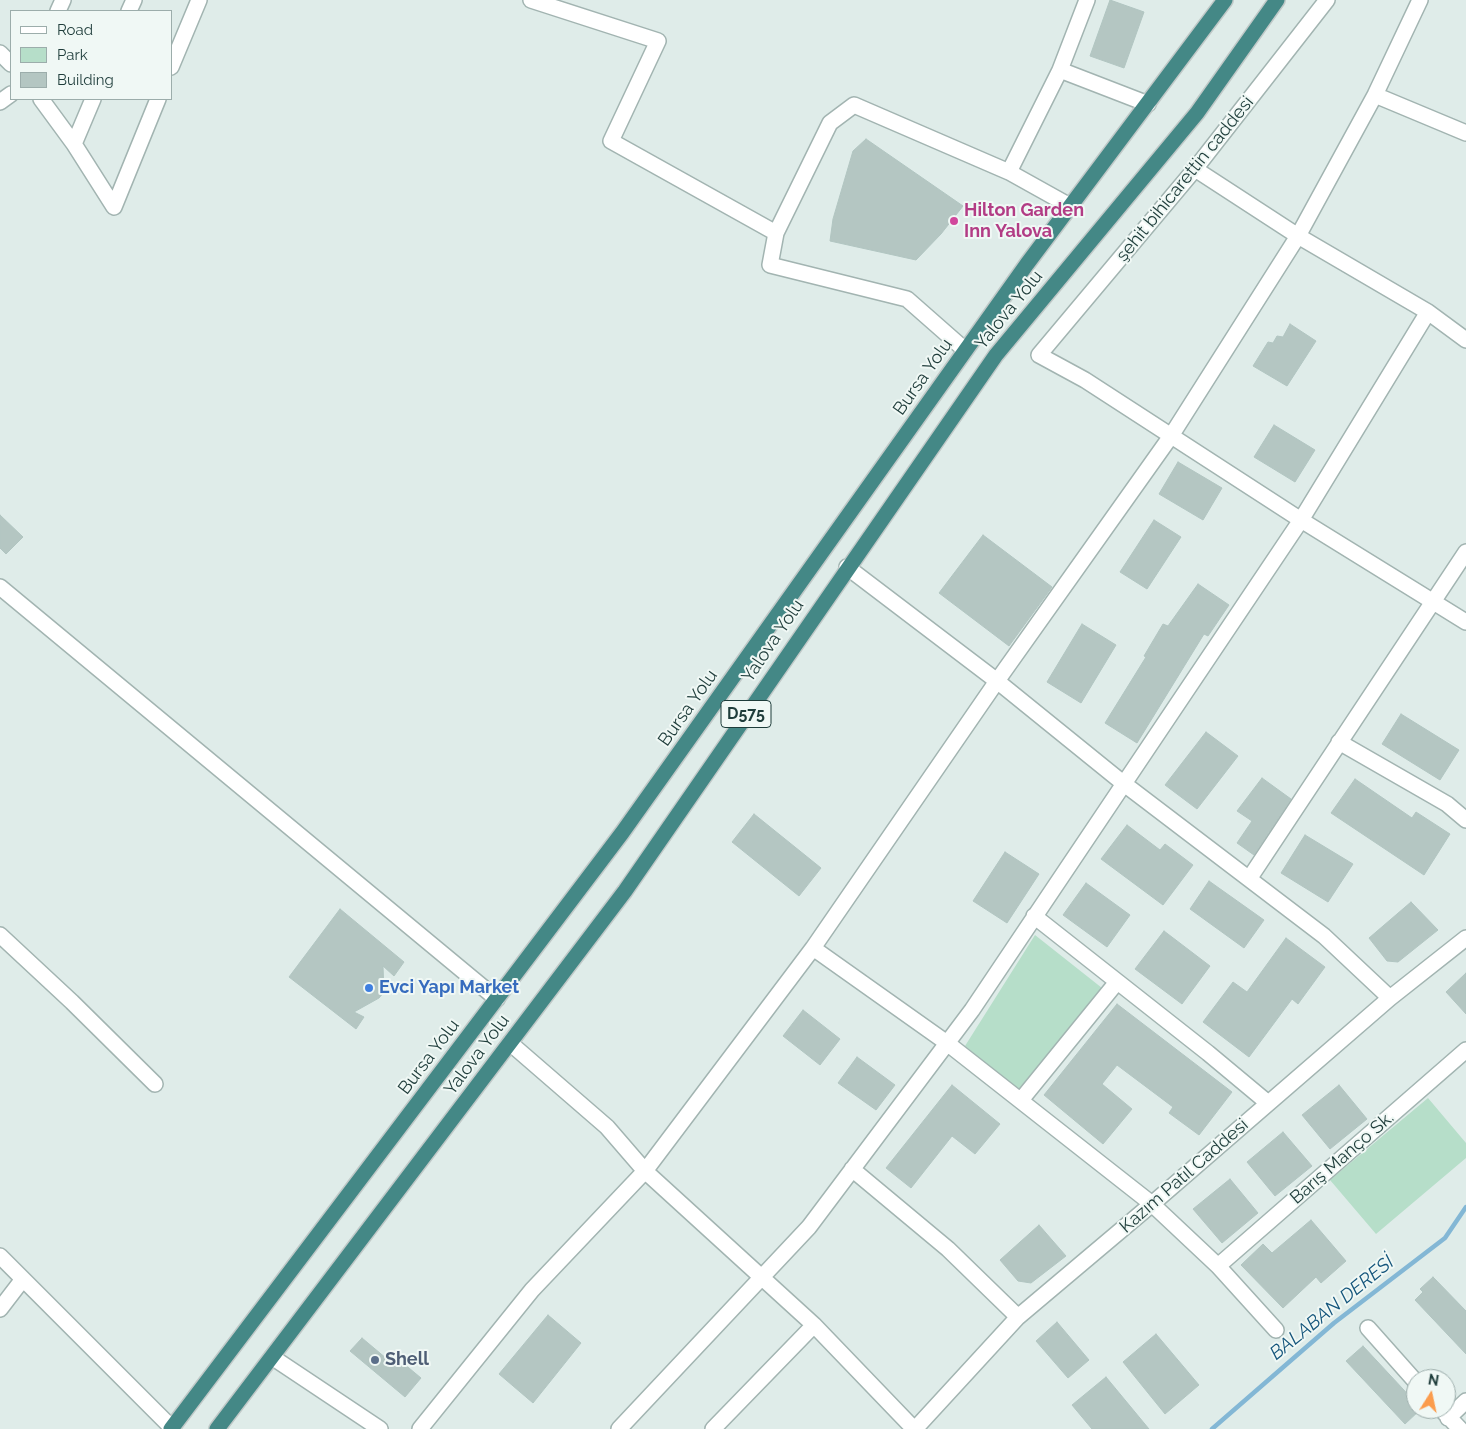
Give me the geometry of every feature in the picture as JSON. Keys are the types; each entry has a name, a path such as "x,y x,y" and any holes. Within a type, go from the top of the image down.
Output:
{"highway":[{"name":"Bursa Yolu","path":"172,1428 622,833 965,350 1070,206 1225,0"},
{"name":"Yalova Yolu","path":"217,1429 625,891 847,567 996,355 1197,113 1277,0"}],"street":[{"path":"172,65 199,0"},
{"path":"531,0 658,41 611,141 776,233"},
{"path":"1009,172 1060,70 1087,0"},
{"name":"şehit bihicarettin caddesi","path":"1171,436 1086,380 1039,355 1195,170 1327,0"},
{"path":"420,1429 532,1290 645,1171 813,948 997,681 1171,436 1298,236 1376,94 1420,0"},
{"path":"0,53 10,63"},
{"path":"1060,70 1148,104"},
{"path":"1376,94 1466,133"},
{"path":"42,100 74,144 114,206 158,100"},
{"path":"74,144 93,100"},
{"path":"965,350 907,299 770,265 776,233 830,123 854,105 1009,172 1070,206"},
{"path":"1195,170 1298,236 1428,312 1466,340"},
{"path":"619,1429 809,1227 947,1043 1301,520 1428,312"},
{"path":"1171,436 1301,520 1466,622"},
{"path":"1249,879 1466,552"},
{"path":"847,567 997,681 1123,783 1324,936 1390,998"},
{"path":"0,587 497,999"},
{"path":"1339,742 1447,804 1466,820"},
{"path":"1034,916 1268,1103"},
{"path":"0,935 72,1002 155,1084"},
{"name":"Kazım Patıl Caddesi","path":"914,1429 1018,1317 1390,998 1466,938"},
{"path":"813,948 947,1043 1152,1204 1218,1266 1276,1330"},
{"path":"1021,1100 1117,982"},
{"path":"510,1043 607,1127 645,1171 763,1276 814,1325 914,1429"},
{"name":"Barış Manço Sk.","path":"1218,1266 1466,1050"},
{"path":"852,1169 948,1249 1018,1317"},
{"path":"0,1256 172,1428"},
{"path":"0,1309 23,1279"},
{"path":"713,1429 814,1325"},
{"path":"1368,1328 1406,1371"},
{"path":"272,1357 380,1429"},
{"path":"1450,1419 1460,1429"}],"green space":[{"path":"1035,935 1102,988 1018,1090 965,1046"},
{"path":"1428,1098 1466,1143 1466,1158 1376,1234 1330,1180"}],"building":[{"path":"1110,0 1144,12 1124,68 1090,56"},
{"path":"866,139 963,206 941,234 916,260 830,241 833,219 853,151"},
{"path":"1290,324 1316,341 1287,386 1253,366 1268,342 1273,343 1277,336 1283,337"},
{"path":"1274,425 1315,450 1295,482 1254,457"},
{"path":"1178,462 1222,488 1203,520 1159,494"},
{"path":"0,515 23,537 6,554 0,548"},
{"path":"1154,520 1181,537 1147,589 1120,572"},
{"path":"983,535 1052,587 1009,646 939,593"},
{"path":"1198,584 1229,605 1208,636 1204,634 1137,743 1105,723 1146,657 1144,656 1163,624 1168,626"},
{"path":"1082,624 1116,645 1081,703 1047,682"},
{"path":"1401,714 1459,750 1440,780 1382,744"},
{"path":"1206,732 1238,756 1197,809 1165,785"},
{"path":"1262,778 1291,799 1254,855 1237,843 1252,821 1237,811"},
{"path":"1355,779 1412,818 1416,812 1450,834 1424,875 1331,813"},
{"path":"754,814 821,868 799,896 732,842"},
{"path":"1127,825 1160,850 1165,844 1193,865 1163,905 1101,859"},
{"path":"1305,835 1353,864 1328,902 1281,873"},
{"path":"1005,852 1039,874 1007,923 973,901"},
{"path":"1209,881 1264,920 1244,948 1190,909"},
{"path":"1086,883 1130,915 1107,947 1063,915"},
{"path":"1411,902 1438,930 1398,962 1387,961 1369,938"},
{"path":"340,909 404,962 394,976 383,966 384,992 379,998 354,1012 364,1017 356,1029 289,977"},
{"path":"1164,931 1210,966 1182,1004 1135,969"},
{"path":"1286,938 1325,967 1298,1004 1292,999 1249,1057 1203,1022 1233,982 1247,992"},
{"path":"1466,973 1466,1014 1446,992"},
{"path":"1117,1004 1232,1092 1199,1135 1169,1113 1173,1107 1117,1065 1102,1084 1132,1109 1103,1144 1044,1095"},
{"path":"803,1010 840,1039 820,1065 783,1036"},
{"path":"857,1057 895,1085 876,1110 838,1083"},
{"path":"952,1085 1000,1124 975,1154 952,1136 911,1188 886,1168"},
{"path":"1339,1085 1367,1119 1330,1149 1302,1115"},
{"path":"1283,1132 1312,1166 1275,1196 1247,1162"},
{"path":"1230,1179 1258,1213 1222,1243 1193,1209"},
{"path":"1311,1220 1346,1261 1321,1283 1316,1277 1283,1308 1241,1265 1263,1244 1272,1253"},
{"path":"1039,1225 1066,1256 1031,1283 1018,1281 1000,1260"},
{"path":"1433,1277 1466,1311 1466,1354 1415,1300 1423,1292 1420,1289"},
{"path":"548,1315 581,1343 533,1403 499,1374"},
{"path":"1057,1322 1089,1360 1068,1378 1036,1341"},
{"path":"1156,1334 1199,1385 1165,1414 1123,1362"},
{"path":"362,1338 393,1364 397,1358 421,1378 405,1397 350,1351"},
{"path":"1363,1346 1406,1392 1406,1419 1410,1419 1405,1424 1346,1361"},
{"path":"1106,1377 1149,1429 1092,1429 1072,1405"}],"waterway":[{"name":"BALABAN DERESİ","path":"1212,1429 1334,1323 1445,1238 1466,1207"}],"place":[{"name":"Hilton Garden Inn Yalova","path":"954,221"},
{"name":"Evci Yapı Market","path":"369,988"},
{"name":"Shell","path":"375,1360"}]}
